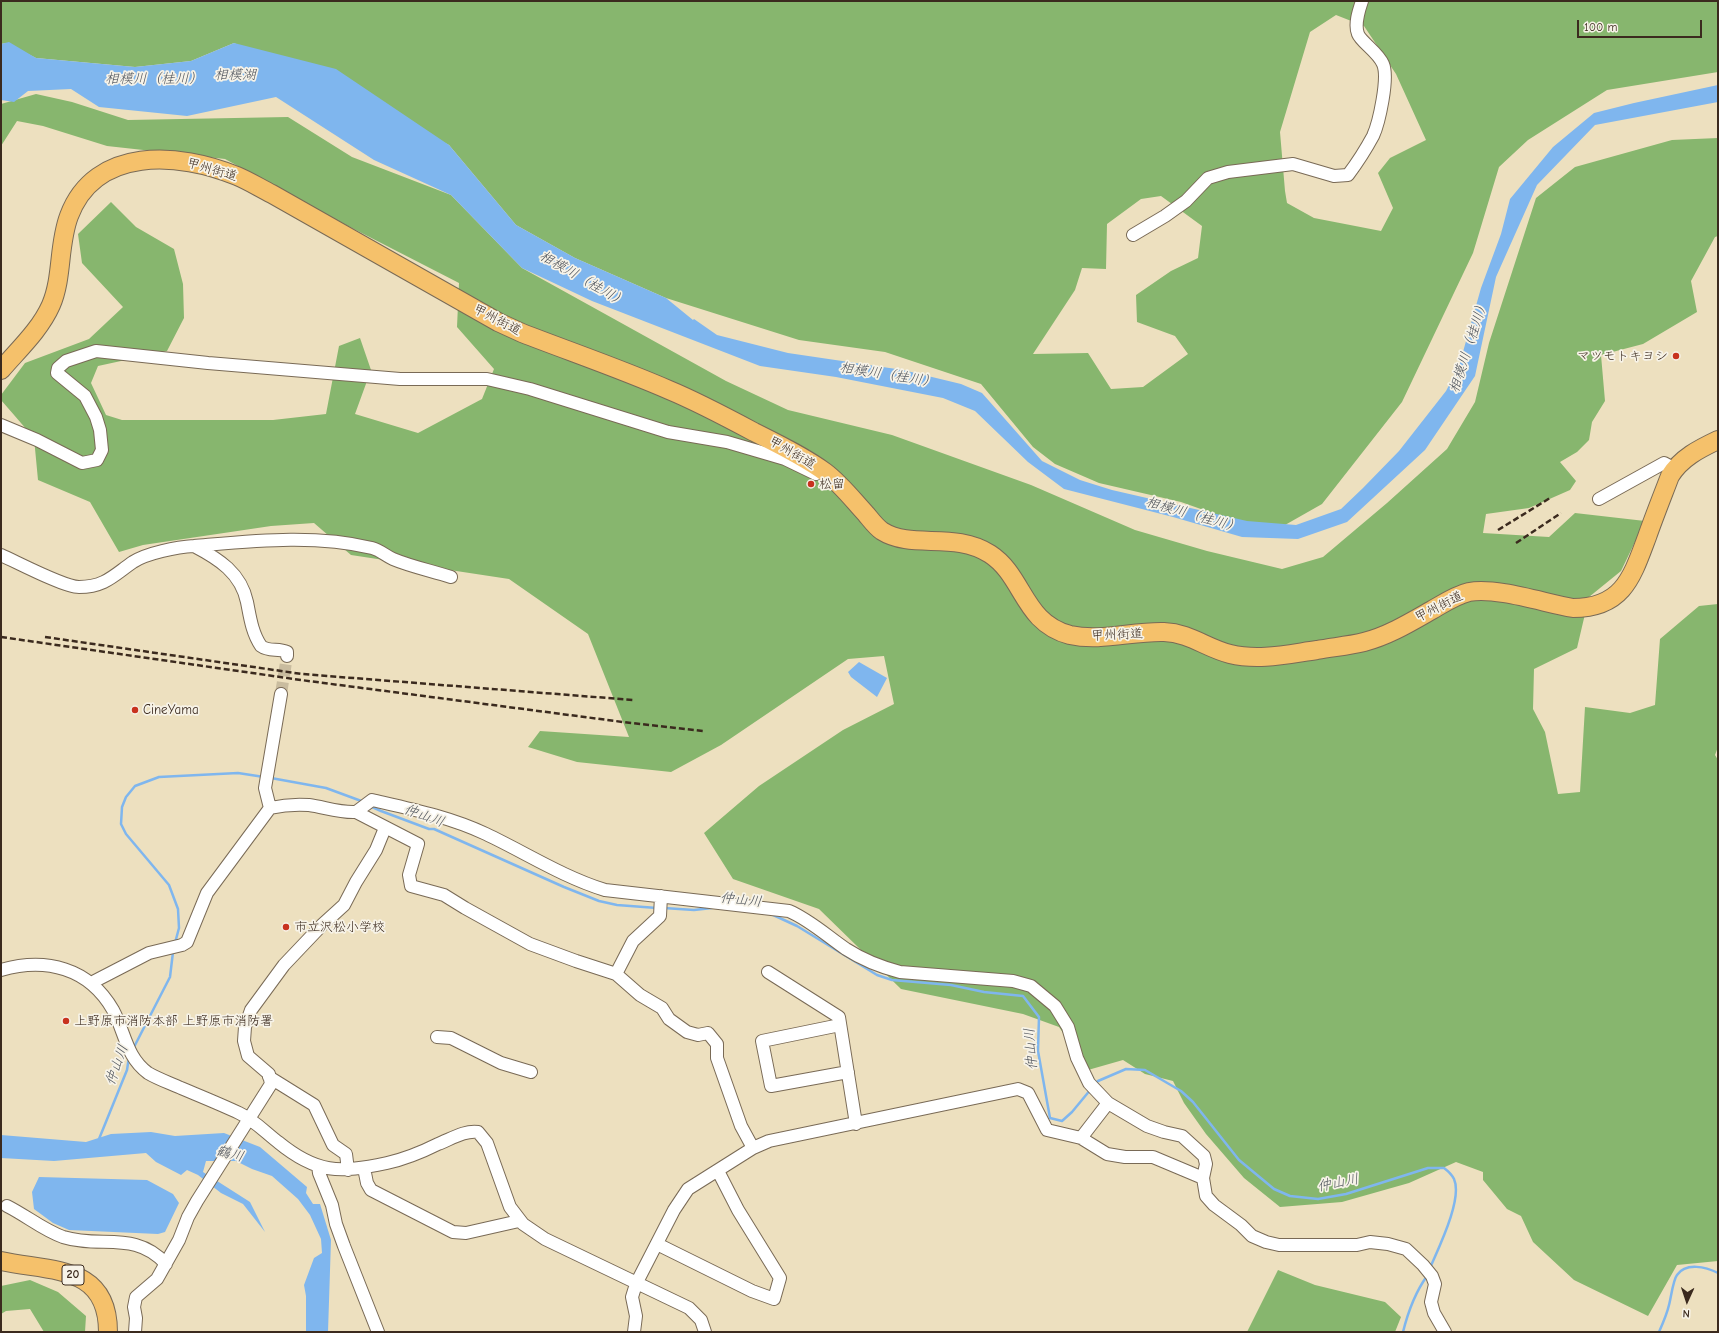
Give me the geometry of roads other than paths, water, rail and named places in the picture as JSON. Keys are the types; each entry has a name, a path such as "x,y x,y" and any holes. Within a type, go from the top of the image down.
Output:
{"highway":[{"name":"甲州街道","path":"1,370 40,324 51,305 58,280 66,226 72,208 86,186 106,171 140,161 164,160 190,162 212,167 237,176 272,194 498,322 522,333 667,389 700,404 789,450 824,472 838,483 882,531 904,539 970,544 992,555 1008,572 1032,611 1045,622 1067,634 1100,638 1161,632 1175,633 1191,637 1226,653 1254,657 1273,657 1366,642 1399,629 1451,599 1468,592 1493,592 1573,608 1587,608 1599,604 1619,592 1632,576 1670,476 1675,469 1695,452 1718,440"},
{"name":"20","path":"1,1261 55,1270 79,1277 95,1290 105,1305 107,1312 108,1332"}],"street":[{"path":"1133,235 1165,216 1186,201 1208,178 1228,172 1293,164 1334,176 1348,175 1356,165 1373,135 1385,80 1384,66 1379,57 1358,34 1357,24 1362,1"},
{"path":"1,426 37,440 82,463 97,460 102,450 100,430 96,417 85,396 57,373 58,368 66,361 96,350 208,363 400,379 487,379 530,389 668,432 734,444 785,459 817,475 824,472"},
{"path":"1599,499 1664,463 1675,469"},
{"path":"1,555 78,587 110,580 134,562 145,557 193,546 281,540 325,540 374,548 393,559 452,577"},
{"path":"193,546 214,556 222,562 229,568 239,582 244,592 251,625 261,646 271,650 284,651 286,652 287,656"},
{"path":"270,808 266,783 282,694"},
{"path":"92,983 149,953 182,945 187,942 207,893 270,808 291,804 308,805 349,813 356,812 372,800 460,823 486,834 586,884 615,892 789,911 812,923 847,949 883,968 894,971 1013,981 1030,986 1055,1006 1068,1027 1076,1058 1089,1083 1104,1098 1147,1126 1182,1136 1204,1156 1206,1164 1203,1178 1206,1196 1214,1205 1241,1224 1252,1236 1266,1242 1279,1245 1357,1245 1370,1242 1388,1244 1406,1249 1424,1265 1432,1276 1435,1284 1431,1302 1434,1313 1445,1332"},
{"path":"356,812 418,844 409,875 411,886 444,894 465,908 530,944 576,962 616,974 640,995 662,1008 669,1019 687,1032 698,1035 708,1033 717,1044 717,1058 719,1065 741,1126 753,1148"},
{"path":"135,1332 136,1318 134,1307 136,1297 153,1283 166,1264 197,1201 271,1084 269,1074 248,1056 244,1041 245,1027 251,1010 284,965 322,925 344,905 376,850 385,828"},
{"path":"616,974 633,941 660,916 661,896"},
{"path":"1,970 21,966 57,966 72,971 92,983 113,1011 132,1056 142,1067 155,1077 246,1123 293,1153 318,1166 337,1170 364,1168 408,1157 466,1133 478,1132 487,1143 510,1207 519,1221 545,1239 636,1284 689,1308 701,1320 705,1332"},
{"path":"768,972 839,1017 856,1124"},
{"path":"840,1025 762,1041 771,1086 848,1072"},
{"path":"437,1036 450,1038 501,1063 531,1072"},
{"path":"269,1077 314,1105 333,1145 346,1154 348,1170"},
{"path":"634,1332 636,1316 632,1297 636,1284 674,1210 688,1189 753,1148 769,1141 1018,1089 1028,1093 1046,1130 1081,1138 1107,1154 1125,1157 1153,1157 1203,1178"},
{"path":"1081,1138 1104,1098"},
{"path":"318,1166 321,1178 332,1205 336,1224 378,1332"},
{"path":"364,1168 367,1183 371,1190 453,1232 466,1233 519,1221"},
{"path":"657,1244 752,1291 774,1298 780,1278 738,1210 718,1171"},
{"path":"7,1206 22,1214 36,1225 65,1237 90,1241 134,1243 158,1255 166,1264"}],"water":[{"name":"相模湖","path":"9,42 36,58 135,67 191,61 234,43 336,69 449,145 516,225 575,258 666,298 693,320 694,319 717,335 788,353 903,370 961,384 982,393 1042,461 1080,480 1112,490 1247,521 1296,525 1341,509 1399,451 1446,391 1459,366 1481,288 1501,234 1510,199 1553,147 1594,113 1718,85 1718,102 1595,125 1537,185 1496,277 1475,376 1425,450 1347,522 1298,539 1242,537 1173,517 1064,489 1028,462 975,411 943,398 836,377 760,366 592,301 522,268 451,195 374,160 276,97 187,116 99,107 71,89 28,91 14,102 1,100 1,44"},
{"path":"859,662 887,678 877,697 851,677 848,672"},
{"name":"鶴川","path":"151,1132 175,1136 224,1133 260,1147 307,1187 306,1193 313,1204 320,1204 331,1240 328,1332 306,1332 306,1296 304,1285 314,1258 322,1253 321,1239 310,1215 298,1199 272,1176 252,1169 236,1161 206,1161 203,1172 250,1202 265,1232 243,1204 221,1193 198,1175 187,1170 181,1175 156,1162 146,1153 54,1161 1,1158 1,1135 86,1142 111,1134"},
{"path":"39,1177 147,1180 173,1194 179,1203 165,1232 158,1234 69,1230 53,1223 34,1209 32,1192"}],"waterway":[{"name":"仲山川","path":"175,943 179,928 178,909 169,885 126,834 121,824 122,807 126,797 135,786 159,777 238,773 264,777"},
{"name":"仲山川","path":"271,778 326,788 364,802"},
{"name":"仲山川","path":"370,806 429,829 434,829 599,901 617,905 657,908"},
{"name":"仲山川","path":"664,908 694,910 712,908"},
{"name":"仲山川","path":"771,914 797,926 877,975 892,980 951,985 984,992 1023,996 1039,1017 1038,1051 1050,1118 1062,1121 1072,1112 1091,1089"},
{"name":"仲山川","path":"133,1049 170,977 173,952"},
{"name":"仲山川","path":"99,1139 127,1070 129,1057"},
{"name":"仲山川","path":"1095,1084 1098,1081 1126,1069 1145,1070 1181,1091 1193,1102 1239,1160 1274,1189 1290,1196 1318,1199 1346,1194 1428,1168 1444,1168 1454,1179 1456,1188 1455,1199 1448,1224 1430,1268"},
{"name":"仲山川","path":"1659,1332 1667,1312 1674,1281 1677,1275 1686,1268 1691,1267 1708,1269 1718,1273"},
{"name":"仲山川","path":"1403,1332 1412,1303 1427,1276"}],"tunnel":[{"path":"281,694 287,656"}],"railway":[{"path":"1498,530 1550,498"},
{"path":"1516,543 1561,513"},
{"path":"1,637 301,680 703,731"},
{"path":"45,637 302,674 633,700"}],"place":[{"name":"マツモトキヨシ","path":"1676,356"},
{"name":"松留","path":"811,484"},
{"name":"CineYama","path":"135,710"},
{"name":"市立沢松小学校","path":"286,927"},
{"name":"上野原市消防本部 上野原市消防署","path":"66,1021"}],"water label":[{"name":"相模川（桂川）","path":"154,79"},
{"name":"相模川（桂川）","path":"583,279"},
{"name":"相模川（桂川）","path":"1469,346"},
{"name":"相模川（桂川）","path":"888,375"},
{"name":"相模川（桂川）","path":"1193,515"}]}
